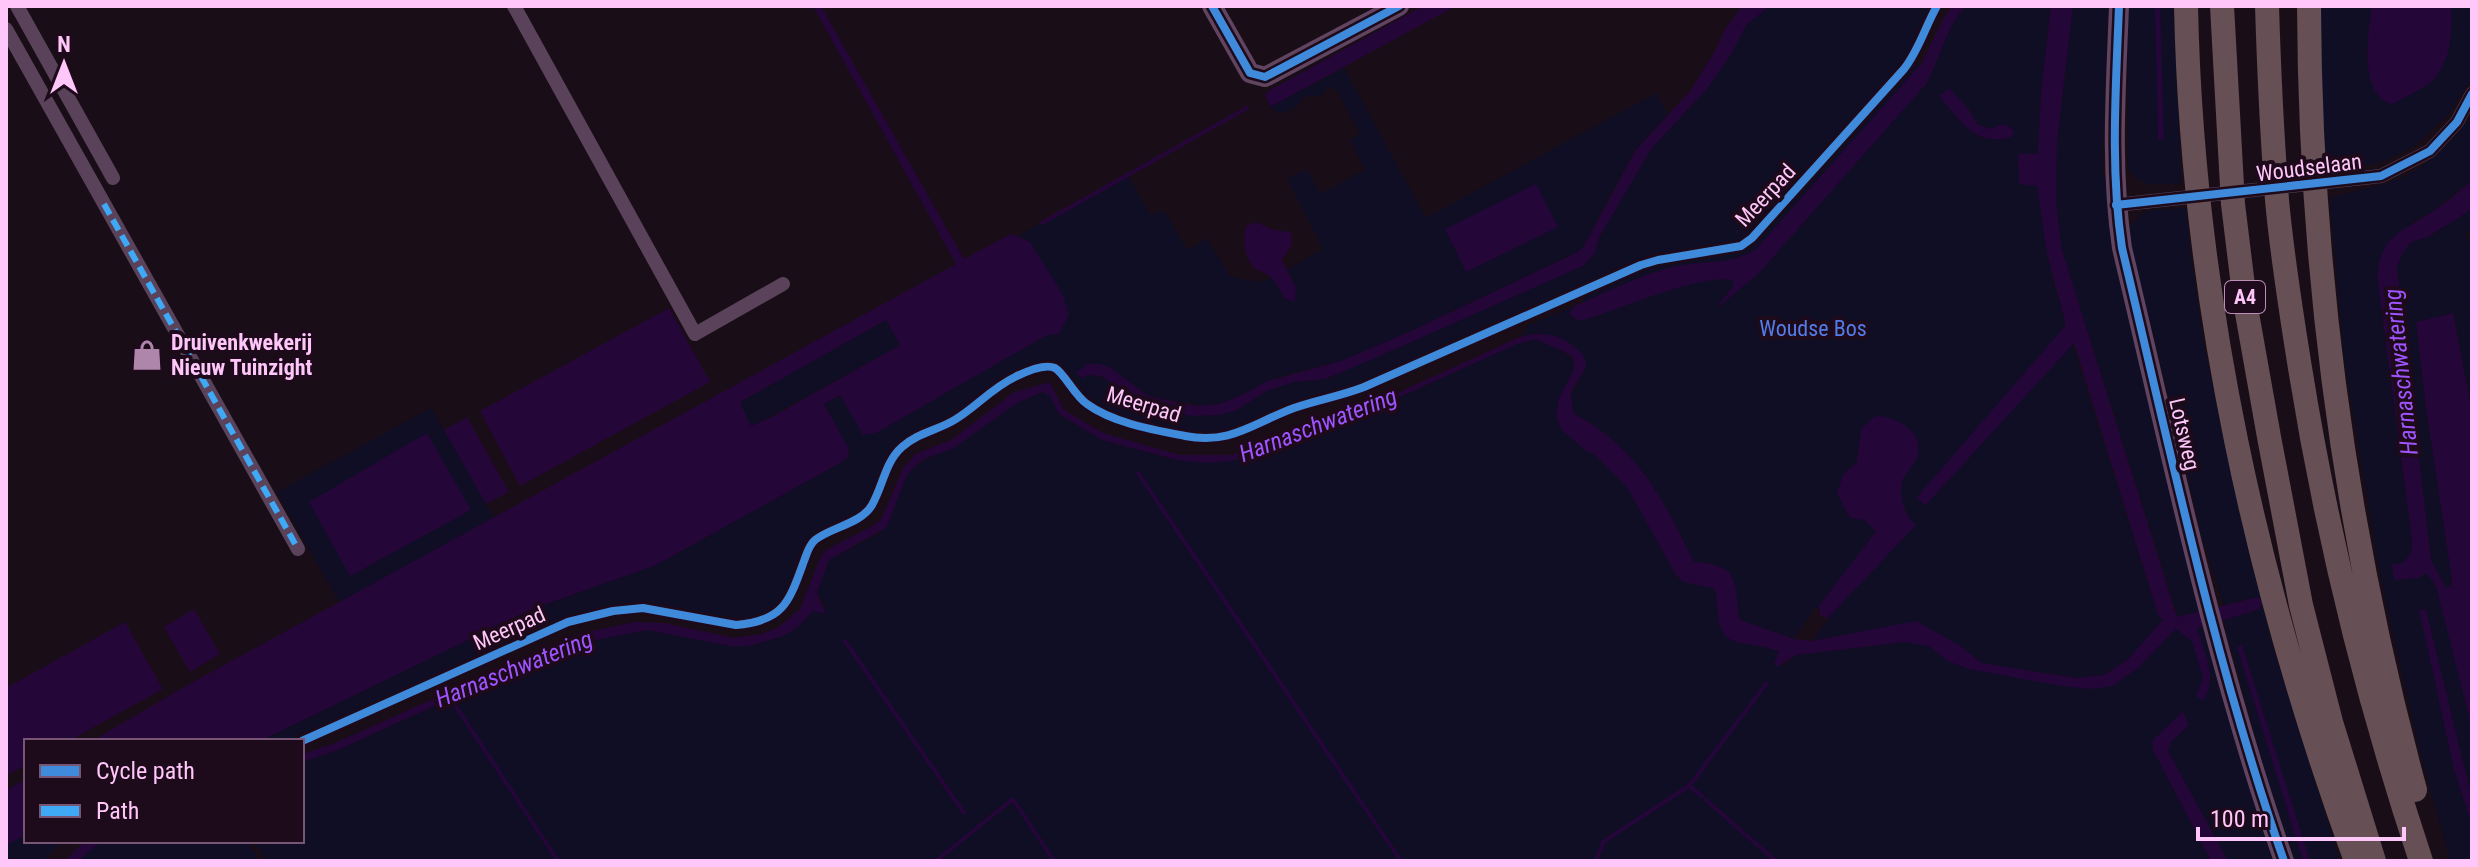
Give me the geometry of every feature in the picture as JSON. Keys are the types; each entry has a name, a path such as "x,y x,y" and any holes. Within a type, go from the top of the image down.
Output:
{"highway":[{"name":"A4","path":"2186,6 2192,116 2209,274 2236,434 2273,601 2356,861"},
{"name":"A4","path":"2222,6 2228,141 2242,274 2298,595 2335,737 2374,861"},
{"name":"A4","path":"2267,6 2277,202 2310,430 2435,861"},
{"name":"A4","path":"2295,6 2302,127 2315,177"},
{"name":"A4","path":"2309,6 2315,177 2353,582 2374,712 2421,861"}],"street":[{"path":"17,6 113,178"},
{"path":"514,6 695,334 783,284"},
{"path":"1212,6 1250,73 1265,77 1399,6"},
{"name":"Lotsweg","path":"2119,6 2113,159 2122,248 2214,631 2284,861"},
{"path":"6,29 298,549"},
{"name":"Woudselaan","path":"2116,205 2381,176 2430,151 2457,122 2472,94"}],"green space":[{"name":"Woudse Bos","path":"1770,6 1930,6 1912,50 1928,81 1949,31 1966,7 2051,6 2041,92 2038,154 2018,154 2037,185 2055,288 2158,615 2163,620 2127,660 2104,675 2077,678 1982,663 1972,655 1859,632 1812,641 1835,609 1814,609 1794,639 1740,620 1739,612 1711,563 1694,563 1647,478 1616,443 1574,414 1571,395 1584,371 1582,354 1554,337 1540,334 1522,336 1527,326 1574,306 1570,314 1580,321 1588,282 1349,387 1288,403 1222,432 1185,432 1136,421 1096,404 1055,363 1044,362 1029,367 997,381 959,412 899,445 887,459 862,510 821,530 810,540 785,598 769,613 756,618 723,618 638,603 596,609 556,622 325,727 292,739 264,739 530,610 656,565 840,463 848,457 849,449 824,404 841,395 863,434 1047,335 1059,334 1030,242 1018,236 1128,175 1150,215 1160,211 1166,213 1187,250 1207,239 1231,277 1260,282 1272,278 1284,298 1293,278 1287,270 1323,249 1287,179 1307,169 1320,194 1365,170 1350,140 1360,134 1332,87 1326,89 1323,95 1304,97 1286,112 1277,113 1270,107 1344,68 1426,218 1656,93 1668,114 1634,151 1581,250 1409,332 1341,361 1288,374 1267,381 1230,401 1205,406 1148,396 1111,368 1088,375 1107,378 1143,404 1235,411 1267,391 1294,382 1325,379 1583,266 1595,253 1599,238 1651,149 1707,89 1732,53 1746,25","holes":["1940,96 1970,111 1977,124 1990,129 2011,128 2003,139 1979,137"]},
{"path":"2073,6 2108,6 2102,174 2107,177 2112,244 2199,611 2178,617 2062,250 2056,201 2057,142"},
{"path":"2127,6 2174,6 2181,183 2157,185 2144,182 2128,167"},
{"path":"2312,6 2372,6 2366,60 2432,81 2449,46 2451,6 2472,6 2472,79 2447,116 2414,146 2375,164 2318,172"},
{"path":"2472,115 2472,180 2433,211 2412,223 2377,276 2412,540 2411,553 2403,563 2428,573 2440,596 2472,729 2472,799 2426,610 2420,611 2454,769 2472,826 2472,861 2450,861 2419,748 2380,574 2344,358 2330,199 2385,184 2423,166 2444,148"},
{"path":"2187,208 2189,245 2204,345 2237,498 2271,640 2340,861 2295,861 2262,762 2223,619 2259,609 2258,597 2224,605 2203,540 2151,324 2127,244 2128,228 2143,213"},
{"path":"2472,209 2472,230 2465,233 2472,247 2472,305 2469,308 2472,326 2472,411 2454,314 2416,322 2452,580 2446,588 2431,560 2397,268 2411,242 2428,237"},
{"path":"886,320 900,345 751,427 740,402"},
{"path":"1535,339 1567,355 1573,362 1556,416 1586,451 1594,454 1627,487 1676,575 1691,584 1712,587 1716,592 1717,614 1764,647 1779,651 1777,660 1783,666 1796,655 1905,642 1929,646 1948,661 2002,675 2091,689 2176,628 2203,626 2278,861 2228,861 2168,751 2171,742 2189,725 2183,712 2152,744 2153,750 2211,861 267,861 255,843 304,843 304,761 338,750 566,646 647,630 730,646 749,646 784,636 813,611 825,614 824,603 817,593 829,560 880,533 906,477 914,467 1017,403 1043,392 1050,396 1059,415 1102,440 1177,460 1231,461 1296,433 1362,414 1515,345"},
{"path":"431,408 494,518 339,602 277,492"},
{"path":"24,835 24,843 61,843 43,861 6,861 6,846"},
{"path":"100,843 248,843 260,861 78,861"}],"water":[{"path":"813,6 821,6 964,259 1011,234 1030,242 1063,295 1069,315 1059,334 1047,335 876,433 863,435 840,395 824,404 849,449 848,457 656,565 530,610 264,739 95,739 184,687 956,264","holes":["886,320 900,345 751,426 740,402"]},
{"path":"1423,6 1456,6 1270,107 1265,95 1270,90"},
{"path":"1742,6 1770,6 1746,25 1732,53 1707,89 1651,149 1599,238 1595,253 1583,266 1325,379 1294,382 1267,391 1235,411 1218,415 1192,416 1162,411 1143,404 1101,376 1088,375 1083,378 1076,373 1087,364 1099,364 1111,368 1148,396 1196,406 1219,404 1267,381 1341,361 1578,252 1635,151 1690,91 1725,29"},
{"path":"1952,6 1968,6 1950,30 1926,84 1759,273 1716,309 1733,286 1732,280 1699,282 1579,321 1569,314 1574,306 1647,275 1672,267 1736,258 1756,249 1921,64"},
{"name":"Harnaschwatering","path":"2051,6 2073,6 2057,142 2056,201 2062,250 2177,617 2258,597 2262,602 2260,609 2197,628 2210,674 2208,692 2203,701 2196,696 2203,678 2192,641 2176,629 2138,668 2112,686 2091,689 1969,669 1948,661 1929,646 1905,642 1796,655 1777,667 1774,664 1779,651 1738,642 1724,634 1716,592 1712,588 1683,582 1676,575 1627,487 1594,454 1562,430 1556,416 1559,398 1574,369 1573,358 1535,339 1515,345 1362,414 1296,433 1231,461 1207,463 1177,460 1102,440 1059,414 1050,396 1043,392 1017,403 954,448 924,459 914,467 906,477 887,527 829,560 817,593 826,614 813,611 799,626 783,636 749,646 730,646 647,630 566,646 338,750 304,761 304,753 335,743 574,635 634,622 664,623 734,638 761,634 779,627 800,609 826,550 881,519 903,468 915,454 951,440 1014,392 1050,382 1064,410 1103,433 1180,455 1232,455 1296,426 1395,394 1522,336 1538,334 1560,338 1584,356 1584,370 1571,396 1574,414 1616,442 1632,459 1660,497 1694,562 1721,567 1733,578 1740,620 1794,639 1812,641 1916,621 1959,645 1982,663 2077,678 2104,675 2127,660 2163,620 2158,615 2074,343 1925,506 1917,497 2066,325 2047,254 2037,186 2019,184 2018,154 2038,154 2041,92"},
{"path":"2155,6 2160,6 2164,140 2158,139"},
{"path":"2372,6 2451,6 2449,46 2438,74 2423,87 2392,104 2381,99 2370,77 2368,47"},
{"path":"1949,88 1970,111 1977,124 1990,129 2005,125 2014,132 2012,137 1988,138 1970,130 1939,96"},
{"name":"Harnaschwatering","path":"2472,180 2472,209 2428,237 2411,242 2397,268 2431,560 2446,588 2452,580 2416,322 2453,313 2472,411 2472,729 2436,586 2427,573 2418,578 2394,580 2392,565 2403,563 2411,553 2412,540 2377,276 2383,251 2394,236 2442,205"},
{"path":"1536,184 1558,227 1466,272 1445,229"},
{"path":"1256,222 1274,230 1291,232 1292,244 1282,260 1296,288 1295,302 1284,298 1273,280 1256,270 1249,260 1245,249 1245,231 1247,225"},
{"path":"669,308 710,382 520,486 480,411"},
{"path":"1875,416 1900,422 1917,440 1917,458 1904,476 1901,492 1905,510 1916,525 1828,618 1820,616 1819,606 1876,531 1864,520 1850,518 1837,494 1843,474 1857,462 1861,429"},
{"path":"467,417 509,492 486,504 444,430"},
{"path":"427,433 471,510 350,576 309,502"},
{"path":"194,609 220,654 190,672 164,627"},
{"path":"2426,609 2472,799 2472,826 2454,769 2419,610"},
{"path":"125,622 163,689 73,739 24,739 24,766 6,776 6,688"},
{"path":"2242,645 2310,861 2303,861 2237,647"},
{"path":"2183,711 2189,725 2171,742 2168,751 2228,861 2211,861 2153,750 2152,741"},
{"path":"24,780 24,835 6,846 6,790"},
{"path":"83,843 100,843 78,861 65,861"}],"waterway":[{"path":"1042,223 1247,108"},
{"path":"1138,473 1401,861"},
{"path":"845,641 964,813"},
{"path":"1596,861 1603,842 1689,786 1766,684"},
{"name":"Harnaschwatering","path":"449,696 558,861"},
{"path":"1689,786 1702,796"},
{"path":"936,861 1013,799 1054,861"},
{"path":"1706,800 1776,861"}],"marked path":[{"path":"104,204 298,549"}],"cycle path":[{"path":"1212,6 1250,73 1265,77 1399,6"},
{"name":"Meerpad","path":"304,740 568,622 613,611 643,608 736,625 752,623 775,614 789,598 813,542 867,511 892,460 902,447 914,438 956,419 1007,381 1035,369 1055,368 1087,404 1121,421 1185,436 1216,438 1241,431 1294,408 1364,387 1641,265 1741,246 1752,238 1904,69 1937,6"},
{"path":"2119,6 2115,157 2122,248 2215,633 2284,861"},
{"path":"2116,205 2381,176 2430,151 2457,122 2472,94"}],"place":[{"name":"Druivenkwekerij Nieuw Tuinzight","path":"147,355"}]}
